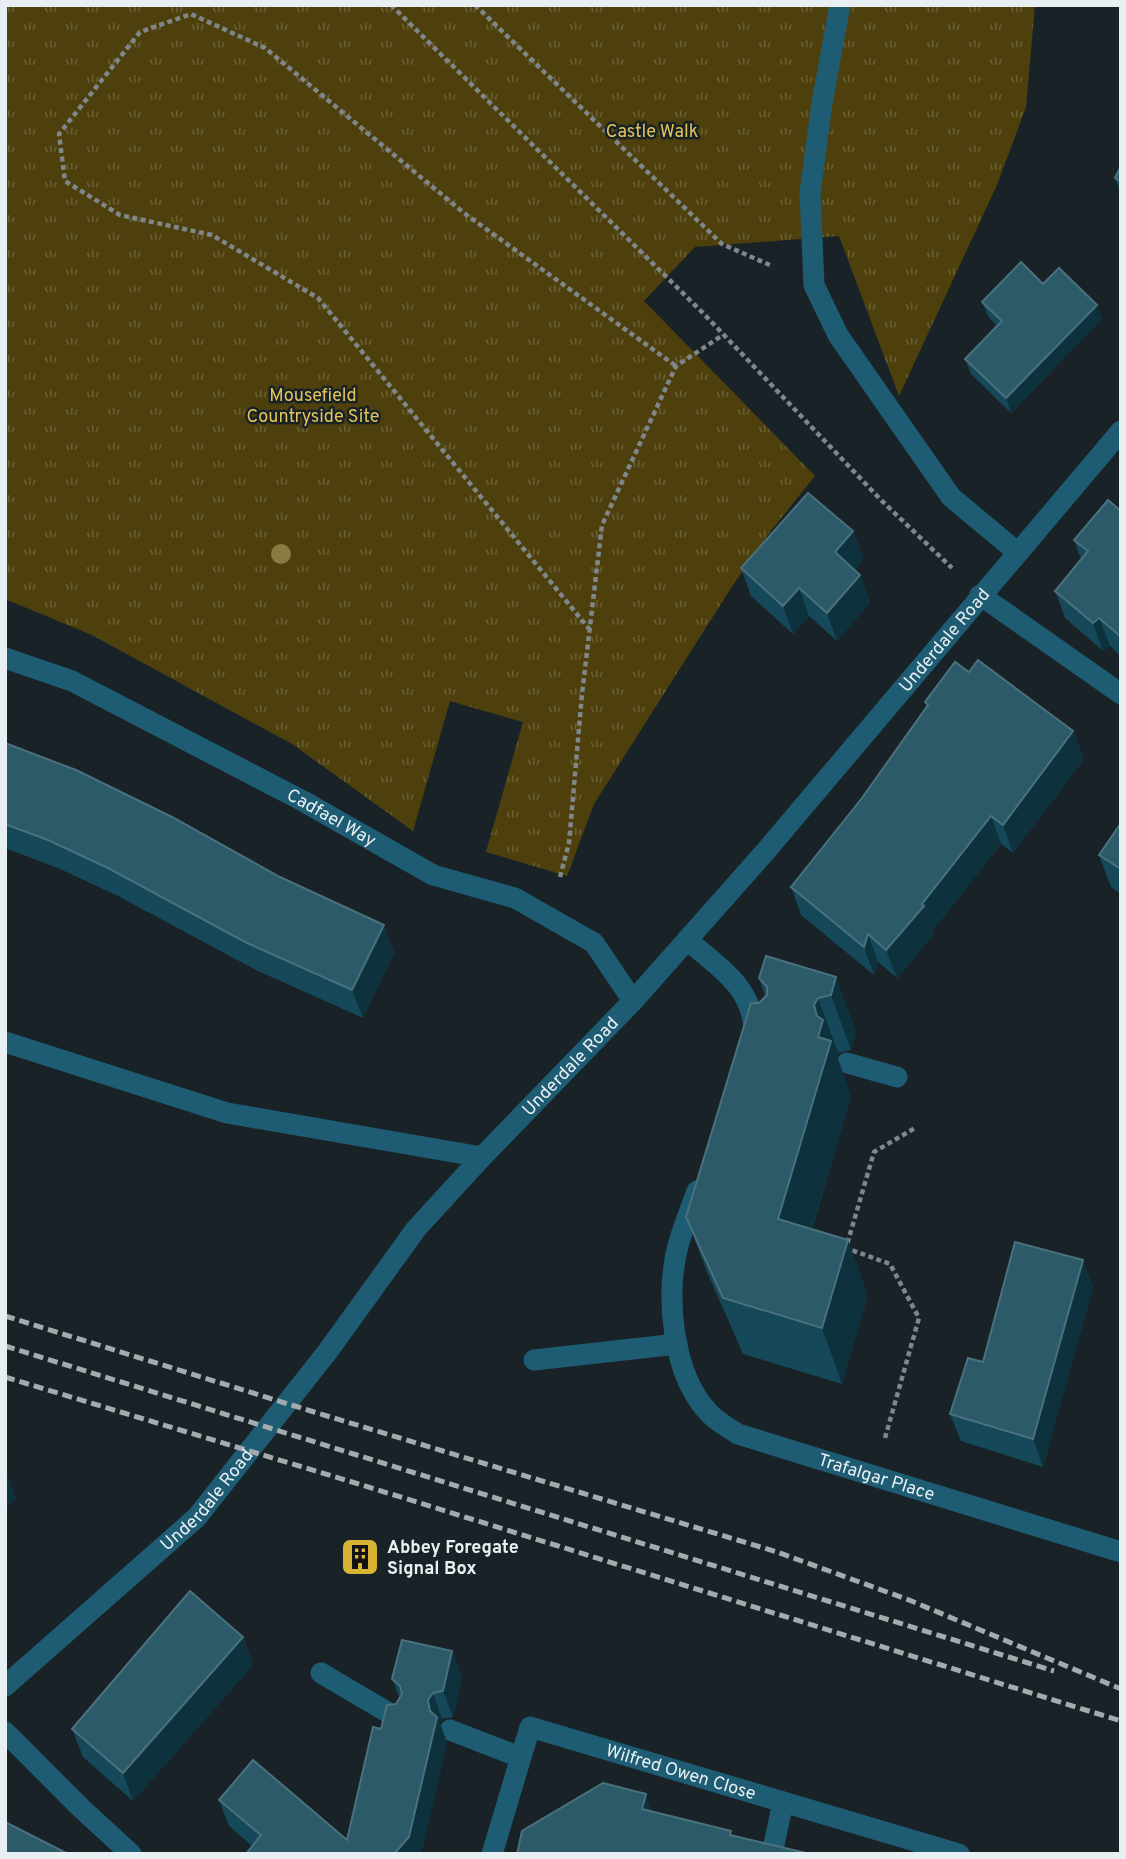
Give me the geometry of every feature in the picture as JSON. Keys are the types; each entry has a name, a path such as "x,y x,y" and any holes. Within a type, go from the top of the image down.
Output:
{"street":[{"path":"840,5 822,103 810,193 814,285 838,335 951,497 1017,552"},
{"name":"Underdale Road","path":"5,1686 197,1517 328,1351 416,1229 633,1001 687,940 856,746 980,595 1121,432"},
{"path":"980,595 1121,694"},
{"name":"Cadfael Way","path":"5,659 72,681 303,801 433,875 515,898 594,943 633,1001"},
{"path":"687,940 736,982 752,1012 752,1047 775,1046"},
{"path":"5,1042 227,1112 482,1157"},
{"path":"847,1063 897,1077"},
{"name":"Trafalgar Place","path":"704,1174 678,1243 671,1289 677,1344 683,1366 696,1395 710,1414 738,1434 1121,1552"},
{"path":"534,1360 677,1344"},
{"path":"321,1673 399,1718"},
{"name":"Wilfred Owen Close","path":"492,1854 530,1727 959,1854"},
{"path":"450,1730 520,1757"},
{"path":"5,1732 131,1854"},
{"path":"772,1854 783,1801"}],"path":[{"path":"391,5 723,335 881,500 980,595"},
{"path":"475,5 722,244 814,285"},
{"path":"590,630 318,298 212,234 120,215 65,181 59,134 140,32 191,14 265,48 464,213 676,366"},
{"path":"549,918 569,842 602,524 676,366 723,335"},
{"path":"874,1477 919,1318 890,1264 846,1248 874,1152 915,1128"}],"green space":[{"name":"Mousefield Countryside Site","path":"5,5 1035,5 1026,107 997,185 899,396 839,236 695,247 644,301 815,476 770,532 731,588 594,804 567,876 486,852 523,722 450,701 413,831 292,744 92,635 5,599"}],"building":[{"path":"1121,166 1121,182 1115,178"},
{"path":"1021,262 1043,284 1059,268 1097,305 1006,398 965,359 1002,321 982,302"},
{"path":"808,493 853,531 835,552 860,575 827,613 799,588 783,606 741,568"},
{"path":"1108,500 1121,511 1121,637 1099,618 1093,623 1055,591 1088,551 1074,540"},
{"path":"978,660 1073,731 1003,825 991,816 922,904 924,906 886,950 868,934 864,947 791,887 862,798 928,705 925,702 955,662 969,672"},
{"path":"5,743 76,770 172,817 280,877 384,925 352,990 245,942 108,868 48,840 5,824"},
{"path":"1121,823 1121,869 1099,855"},
{"path":"766,956 836,977 831,995 818,998 814,1005 817,1016 823,1020 818,1037 831,1041 778,1219 848,1240 822,1328 723,1298 686,1217 751,1003 759,1003 767,995 767,987 759,978"},
{"path":"1015,1242 1083,1260 1033,1439 950,1414 968,1358 983,1362"},
{"path":"190,1591 243,1637 123,1773 72,1729"},
{"path":"402,1640 452,1651 443,1691 433,1693 428,1700 430,1711 437,1717 409,1837 394,1854 246,1854 261,1835 219,1800 253,1760 347,1840 373,1727 381,1729 387,1705 396,1704 402,1694 400,1686 392,1679"},
{"path":"603,1783 646,1794 642,1809 731,1831 730,1835 810,1854 517,1854 522,1831"},
{"path":"5,1822 68,1854 5,1854"}],"railway":[{"path":"5,1316 777,1552 909,1600 1121,1689"},
{"path":"5,1346 1054,1671"},
{"path":"5,1377 1121,1721"}],"place":[{"name":"Abbey Foregate Signal Box","path":"360,1557"}],"park label":[{"name":"Castle Walk","path":"652,131"}]}
